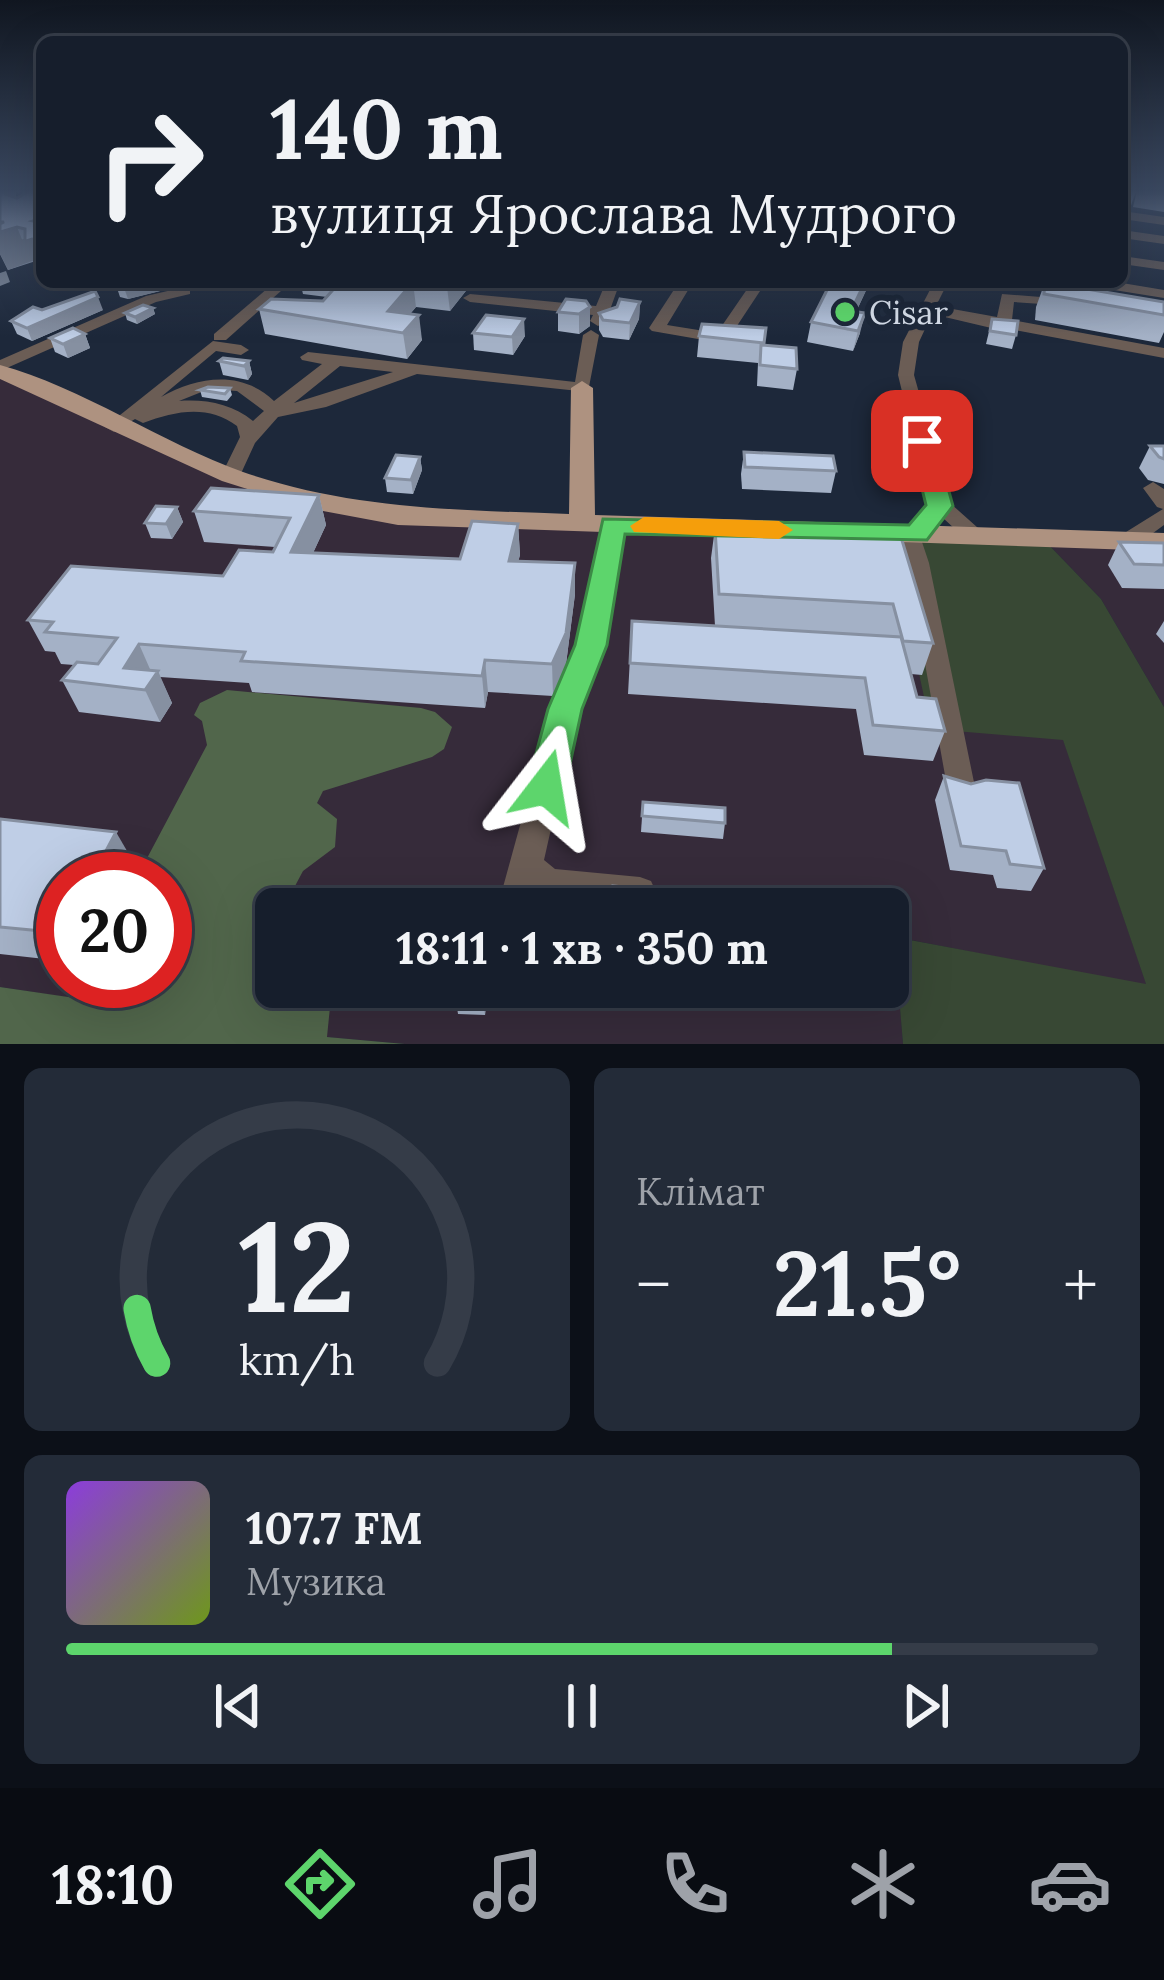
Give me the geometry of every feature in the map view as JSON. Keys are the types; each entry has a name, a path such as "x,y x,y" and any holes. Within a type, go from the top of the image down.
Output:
{"main road":[{"path":"0,368 231,476 307,500 398,517 1164,542"},
{"path":"582,388 582,524"}],"street":[{"path":"1128,261 1159,266 1153,249 1164,243"},
{"path":"220,337 277,288"},
{"path":"308,357 582,388 611,288"},
{"path":"682,288 657,328 721,338 755,288"},
{"path":"938,288 910,342 906,375 940,506 976,536"},
{"path":"1126,288 1164,294"},
{"path":"0,368 151,299 184,291"},
{"path":"1004,326 1006,297 1084,306"},
{"path":"470,298 597,323"},
{"path":"928,309 1164,353"},
{"path":"247,313 266,315"},
{"path":"128,426 213,346 241,350"},
{"path":"231,476 235,458 249,437 337,360"},
{"path":"275,412 320,403 417,369"},
{"path":"128,426 172,394 195,385 254,391 275,412"},
{"path":"128,426 174,407 220,409 245,424 249,437"},
{"path":"940,506 912,534 962,792"},
{"path":"1126,542 1164,515"},
{"path":"520,888 565,709 591,645 613,525"},
{"path":"527,865 548,883 596,888"}],"shaded area":[{"path":"0,373 307,501 889,535 1063,739 1147,986 909,940 909,888 255,888 255,1008 900,1008 903,1044 405,1044 326,1037 137,1008 192,1008 192,852 36,852 36,993 0,987"},
{"path":"1047,543 1164,544 1164,707 1101,599"}],"green space":[{"path":"889,535 1047,543 1101,599 1164,707 1164,1044 903,1044 900,1008 909,1008 909,940 1146,984 1063,740 931,729"},
{"path":"227,690 421,708 435,712 452,727 444,749 432,757 323,791 317,803 337,819 335,847 303,871 297,888 255,888 255,1008 330,1008 327,1037 405,1044 0,1044 0,987 36,992 36,1008 192,1008 192,852 150,852 207,745 202,721 194,715 200,703"}],"building":[{"path":"335,288 408,288 388,311 419,315 403,333 259,309 271,299 323,301"},
{"path":"828,288 862,288 851,311 865,313 858,331 811,322"},
{"path":"1044,288 1081,288 1164,302 1164,315 1044,294"},
{"path":"95,291 98,297 27,328 11,321 33,307 42,310"},
{"path":"566,299 586,301 590,307 579,314 558,312"},
{"path":"620,299 640,302 630,323 603,320 599,313 617,307"},
{"path":"143,305 153,308 135,317 125,313"},
{"path":"486,315 524,319 512,337 473,333"},
{"path":"992,319 1018,321 1016,335 990,331"},
{"path":"702,324 766,328 764,343 699,336"},
{"path":"73,328 85,334 63,344 50,338"},
{"path":"761,345 796,348 797,369 760,365"},
{"path":"219,361 249,361 244,366"},
{"path":"230,388 225,394 200,390"},
{"path":"1150,446 1164,446 1164,459 1159,457"},
{"path":"744,452 833,456 836,471 745,467"},
{"path":"396,455 420,457 411,480 385,478"},
{"path":"211,488 319,495 291,552 460,559 472,521 518,524 509,561 575,563 566,633 552,664 485,660 482,676 241,661 245,652 139,644 124,668 158,671 145,690 62,680 77,662 98,664 117,638 45,632 53,622 28,620 71,566 223,576 239,550 273,552 290,518 194,511"},
{"path":"156,506 177,507 166,524 145,523"},
{"path":"715,528 901,537 933,643 903,641 893,604 719,594"},
{"path":"1119,542 1164,543 1164,565 1134,564"},
{"path":"632,621 901,637 917,697 936,699 945,731 873,725 865,678 630,663"},
{"path":"944,776 971,784 986,780 1019,783 1044,868 1010,864 1006,851 961,846"},
{"path":"643,802 725,808 725,823 642,816"},
{"path":"560,807 578,810 575,823 556,819"},
{"path":"0,819 116,832 105,852 36,852 36,930 0,927"}],"slow traffic":[{"path":"644,526 779,530"}],"place":[{"name":"Cisar","path":"845,312"}],"route":[{"path":"546,787 565,709 591,645 613,525 917,534 940,506 922,441"}]}
